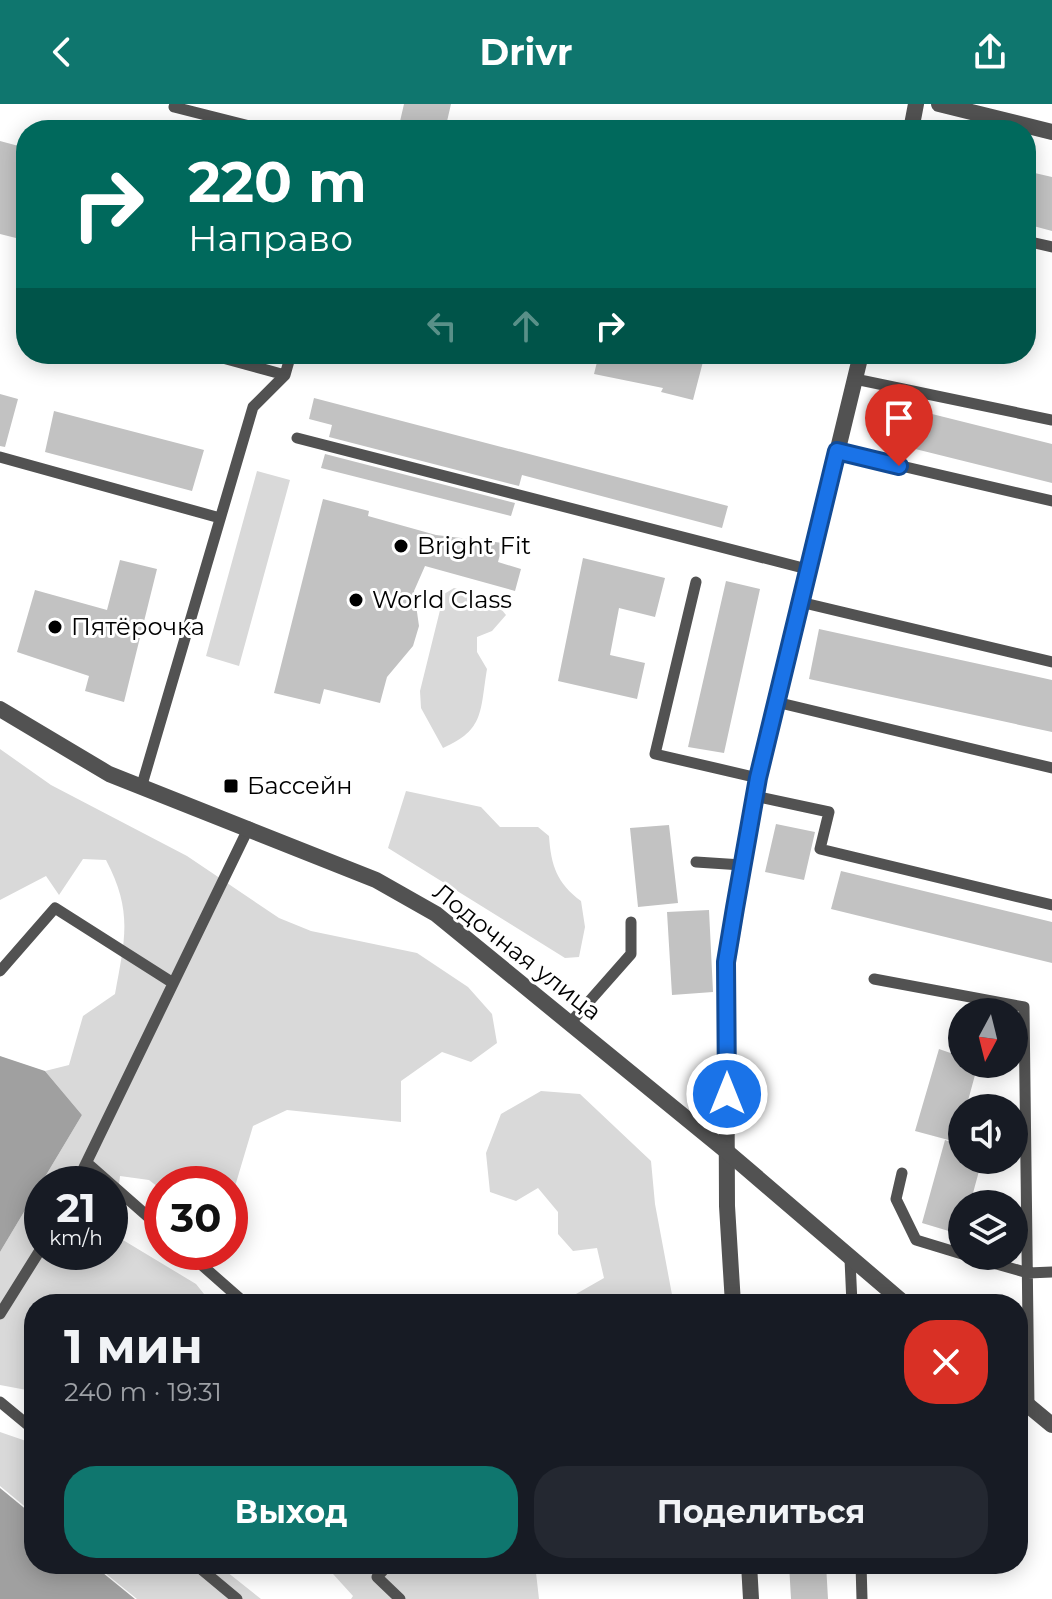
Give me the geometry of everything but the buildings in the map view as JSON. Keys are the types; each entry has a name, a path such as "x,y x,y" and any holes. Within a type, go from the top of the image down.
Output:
{"street":[{"path":"939,104 1004,120"},
{"path":"732,1294 725,1150 726,962 758,778 859,364"},
{"name":"Лодочная улица","path":"0,709 109,774 376,880 436,914 725,1150 893,1294"},
{"path":"1028,1405 1052,1425"},
{"path":"750,1574 751,1599"}],"lane":[{"path":"175,104 174,107 225,120"},
{"path":"245,364 285,375"},
{"path":"141,788 253,407 285,375 288,364"},
{"path":"855,379 1052,420"},
{"path":"297,438 807,569"},
{"path":"837,451 1052,501"},
{"path":"0,457 220,518"},
{"path":"696,582 655,754 758,778"},
{"path":"800,602 1052,662"},
{"path":"776,702 1052,768"},
{"path":"755,796 829,812 820,849 1052,905"},
{"path":"85,1166 249,827"},
{"path":"696,862 742,865"},
{"path":"0,971 55,908 173,983"},
{"path":"571,1022 631,954 631,922"},
{"path":"874,979 1024,1007 1027,1294"},
{"path":"87,1163 144,1213"},
{"path":"902,1173 896,1199 916,1240 948,1250"},
{"path":"850,1259 852,1294"},
{"path":"0,1314 28,1270"},
{"path":"207,1270 235,1294"},
{"path":"1018,1270 1052,1272"},
{"path":"0,1402 24,1422"},
{"path":"207,1574 237,1599"},
{"path":"380,1574 377,1577 400,1599"},
{"path":"861,1574 862,1599"}],"shaded area":[{"path":"257,471 290,480 239,666 206,656"},
{"path":"454,588 493,599 506,615 492,631 477,637 477,652 487,669 481,707 474,726 467,734 443,748 421,708 420,691 444,594"},
{"path":"0,749 51,785 187,856 279,918 311,931 417,953 468,987 492,1014 497,1043 471,1062 442,1052 401,1081 401,1122 287,1110 253,1126 241,1166 144,1166 144,1179 128,1177 128,1166 51,1166 82,1115 45,1071 69,1065 83,1016 115,994 124,941 120,895 106,860 83,859 59,895 46,876 0,900"},
{"path":"406,791 481,807 500,827 538,827 549,836 557,873 581,901 585,927 579,957 565,958 388,848"},
{"path":"0,1056 45,1071 82,1115 51,1166 24,1166 24,1212 0,1252"},
{"path":"541,1091 580,1094 651,1161 655,1204 672,1294 576,1294 604,1278 597,1248 573,1251 558,1234 558,1212 538,1188 516,1201 490,1192 486,1153 501,1114"},
{"path":"24,1212 24,1270 128,1270 128,1243 144,1253 144,1270 173,1270 196,1284 204,1294 24,1294 24,1390 0,1385 0,1252"},
{"path":"0,1432 24,1440 24,1506 0,1486"},
{"path":"0,1488 24,1508 24,1574 104,1574 135,1599 0,1599"},
{"path":"106,1574 230,1574 261,1599 137,1599"},
{"path":"333,1574 536,1574 539,1599 351,1599 353,1596"}],"place":[{"name":"Bright Fit","path":"401,546"},
{"name":"World Class","path":"356,600"},
{"name":"Пятёрочка","path":"55,627"},
{"name":"Бассейн","path":"231,786"}],"route":[{"path":"727,1094 726,962 735,908 758,778 837,451 899,466"}]}
